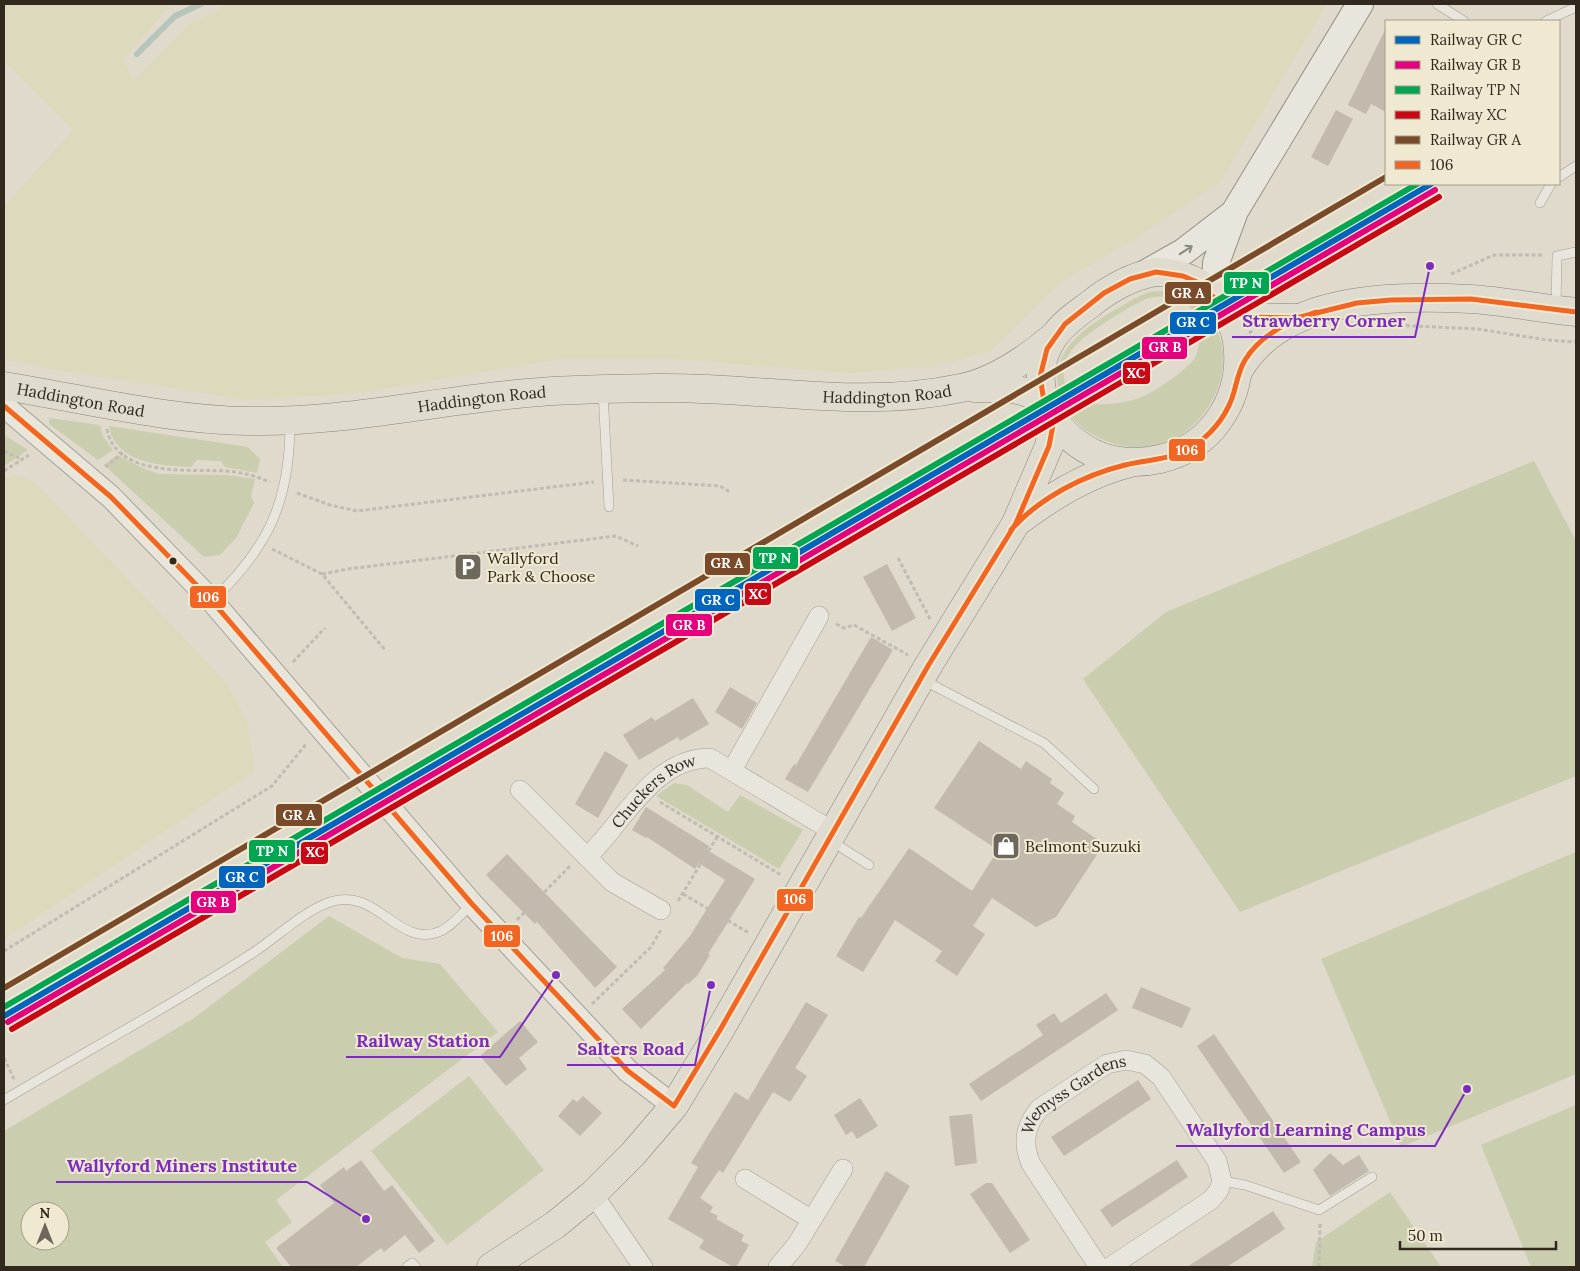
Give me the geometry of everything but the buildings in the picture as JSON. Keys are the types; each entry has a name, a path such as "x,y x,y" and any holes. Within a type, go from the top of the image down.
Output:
{"main road":[{"path":"1016,523 1037,507 1078,483 1135,462 1172,456 1191,448 1209,434 1222,418 1232,398 1239,370 1235,336 1219,301 1216,263 1235,211 1360,4"},
{"path":"1144,274 1195,244 1235,211"},
{"path":"1144,274 1169,273 1183,276 1197,282 1219,301 1245,317 1296,318 1357,302 1391,300 1471,299 1566,311"},
{"name":"Haddington Road","path":"965,388 986,380 1027,358 1104,293 1144,274"},
{"path":"1239,370 1260,343 1296,318"},
{"path":"491,1267 555,1225 594,1194 633,1154 674,1106 832,836 921,679 1016,523 1049,446 1042,363 1054,336"},
{"name":"Haddington Road","path":"4,386 171,414 221,419 290,421 528,393 602,390 704,389 825,398 874,399 896,398 965,388 1015,389 1044,404"},
{"path":"1044,404 1081,446 1100,456 1135,462"}],"street":[{"path":"4,406 111,496 212,601 472,904 628,1071 674,1106"},
{"path":"732,770 819,616"},
{"name":"Chuckers Row","path":"585,855 607,838 642,791 653,780 694,758 710,758 732,770 832,836"},
{"path":"520,790 612,882 667,914"},
{"name":"Wemyss Gardens","path":"1099,1267 1031,1164 1027,1155 1026,1134 1033,1115 1040,1108 1107,1064 1126,1060 1145,1064 1161,1077 1213,1154 1221,1170 1222,1181"},
{"path":"778,1267 789,1256 843,1168"},
{"path":"745,1179 812,1220"},
{"path":"1110,1267 1211,1200 1219,1190 1222,1181"},
{"path":"594,1194 643,1267"}],"lane":[{"path":"1437,4 1462,20"},
{"path":"1548,20 1576,7"},
{"path":"1560,176 1576,166"},
{"path":"1540,203 1549,185"},
{"path":"1566,311 1557,256 1576,252"},
{"path":"602,390 608,507"},
{"path":"212,601 239,575 261,543 271,524 284,488 288,466 290,421"},
{"path":"921,679 1044,743 1094,789"},
{"path":"832,836 869,865"},
{"path":"4,1100 252,954 320,906 340,900 359,901 374,907 402,928 423,934 432,934 448,926 472,904"},
{"path":"1222,1181 1245,1185 1319,1210 1372,1176"},
{"path":"407,1267 412,1263 416,1267"}],"path":[{"path":"1450,274 1494,255 1557,256"},
{"path":"1387,325 1478,329 1547,340 1576,342"},
{"path":"112,404 107,428 108,437 115,448 133,460 156,470 228,471 256,476 330,505 357,511 607,480 720,486 730,492"},
{"path":"4,451 21,459"},
{"path":"4,471 21,459 34,453"},
{"path":"322,574 357,567 616,536 638,546"},
{"path":"261,543 322,574 385,650"},
{"path":"898,558 931,620 927,627"},
{"path":"819,616 844,628 854,625 910,656 914,649"},
{"path":"277,677 325,628"},
{"path":"4,951 272,786 312,737"},
{"path":"642,791 801,888"},
{"path":"578,1018 650,947 667,914 683,894 717,837"},
{"path":"502,936 585,855"},
{"path":"683,894 768,945"},
{"path":"4,1058 20,1090"},
{"path":"1319,1210 1319,1267"}],"shaded area":[{"path":"4,4 171,4 124,60 133,80 189,24 228,4 1327,4 1221,181 1130,242 1061,282 991,351 937,366 850,373 675,359 562,359 361,393 247,400 46,368 4,359 4,206 73,130 4,61"},
{"path":"14,474 36,483 226,682 247,721 255,771 4,939 4,479"}],"green space":[{"path":"1169,291 1203,310 1220,338 1222,370 1212,401 1191,427 1162,444 1127,447 1087,431 1072,417 1062,399 1058,385 1058,371 1061,359 1076,338 1098,320 1142,295 1152,292","holes":["1169,297 1184,303 1195,313 1199,319 1201,334 1195,358 1180,373 1150,393 1137,399 1123,402 1102,404 1084,402 1068,390 1065,382 1065,363 1077,344 1091,332 1146,299"]},
{"path":"49,418 100,425 103,436 113,450 98,460 49,424"},
{"path":"109,426 248,447 260,459 257,473 225,467 221,461 197,460 191,467 141,460 120,448 113,438"},
{"path":"4,435 28,450 4,466"},
{"path":"117,455 159,474 226,475 255,479 251,496 254,503 236,538 220,555 204,557 104,465"},
{"path":"1534,461 1576,541 1576,776 1240,912 1083,679 1166,612"},
{"path":"674,783 687,785 728,812 740,795 803,830 779,869 656,796"},
{"path":"1576,852 1576,1074 1401,1147 1321,959"},
{"path":"329,916 402,958 440,964 498,1032 276,1200 292,1222 265,1242 283,1267 4,1267 4,1131 194,1018"},
{"path":"469,1076 544,1170 447,1245 371,1151"},
{"path":"1576,1105 1576,1267 1531,1267 1481,1145"},
{"path":"1390,1192 1441,1267 1312,1267 1316,1242"}],"waterway":[{"path":"137,54 175,16 201,4"}],"transit line":[{"path":"4,988 1385,178"},
{"path":"4,1007 1415,185"},
{"path":"4,1016 1429,185"},
{"path":"8,1022 1435,190"},
{"name":"106","path":"674,1106 720,1030 928,666 1016,523 1049,446 1054,420 1044,401 1040,377 1047,349 1065,324 1104,293 1130,279 1156,272 1183,276 1197,282 1228,310 1245,317 1296,318 1357,303 1391,300 1471,299 1576,312"},
{"name":"106","path":"1011,530 1035,508 1063,489 1078,482 1109,469 1172,456 1197,444 1215,427 1224,414 1231,400 1241,368 1251,351 1276,330 1316,312"},
{"name":"106","path":"4,406 111,497 212,601 472,904 628,1071 674,1106"}],"rail line":[{"name":"XC","path":"12,1029 1439,197"}],"place":[{"name":"Strawberry Corner","path":"1430,266"},
{"name":"Wallyford Park & Choose","path":"468,567"},
{"name":"Belmont Suzuki","path":"1006,846"},
{"name":"Railway Station","path":"556,975"},
{"name":"Salters Road","path":"711,985"},
{"name":"Wallyford Learning Campus","path":"1467,1089"},
{"name":"Wallyford Miners Institute","path":"366,1219"}]}
